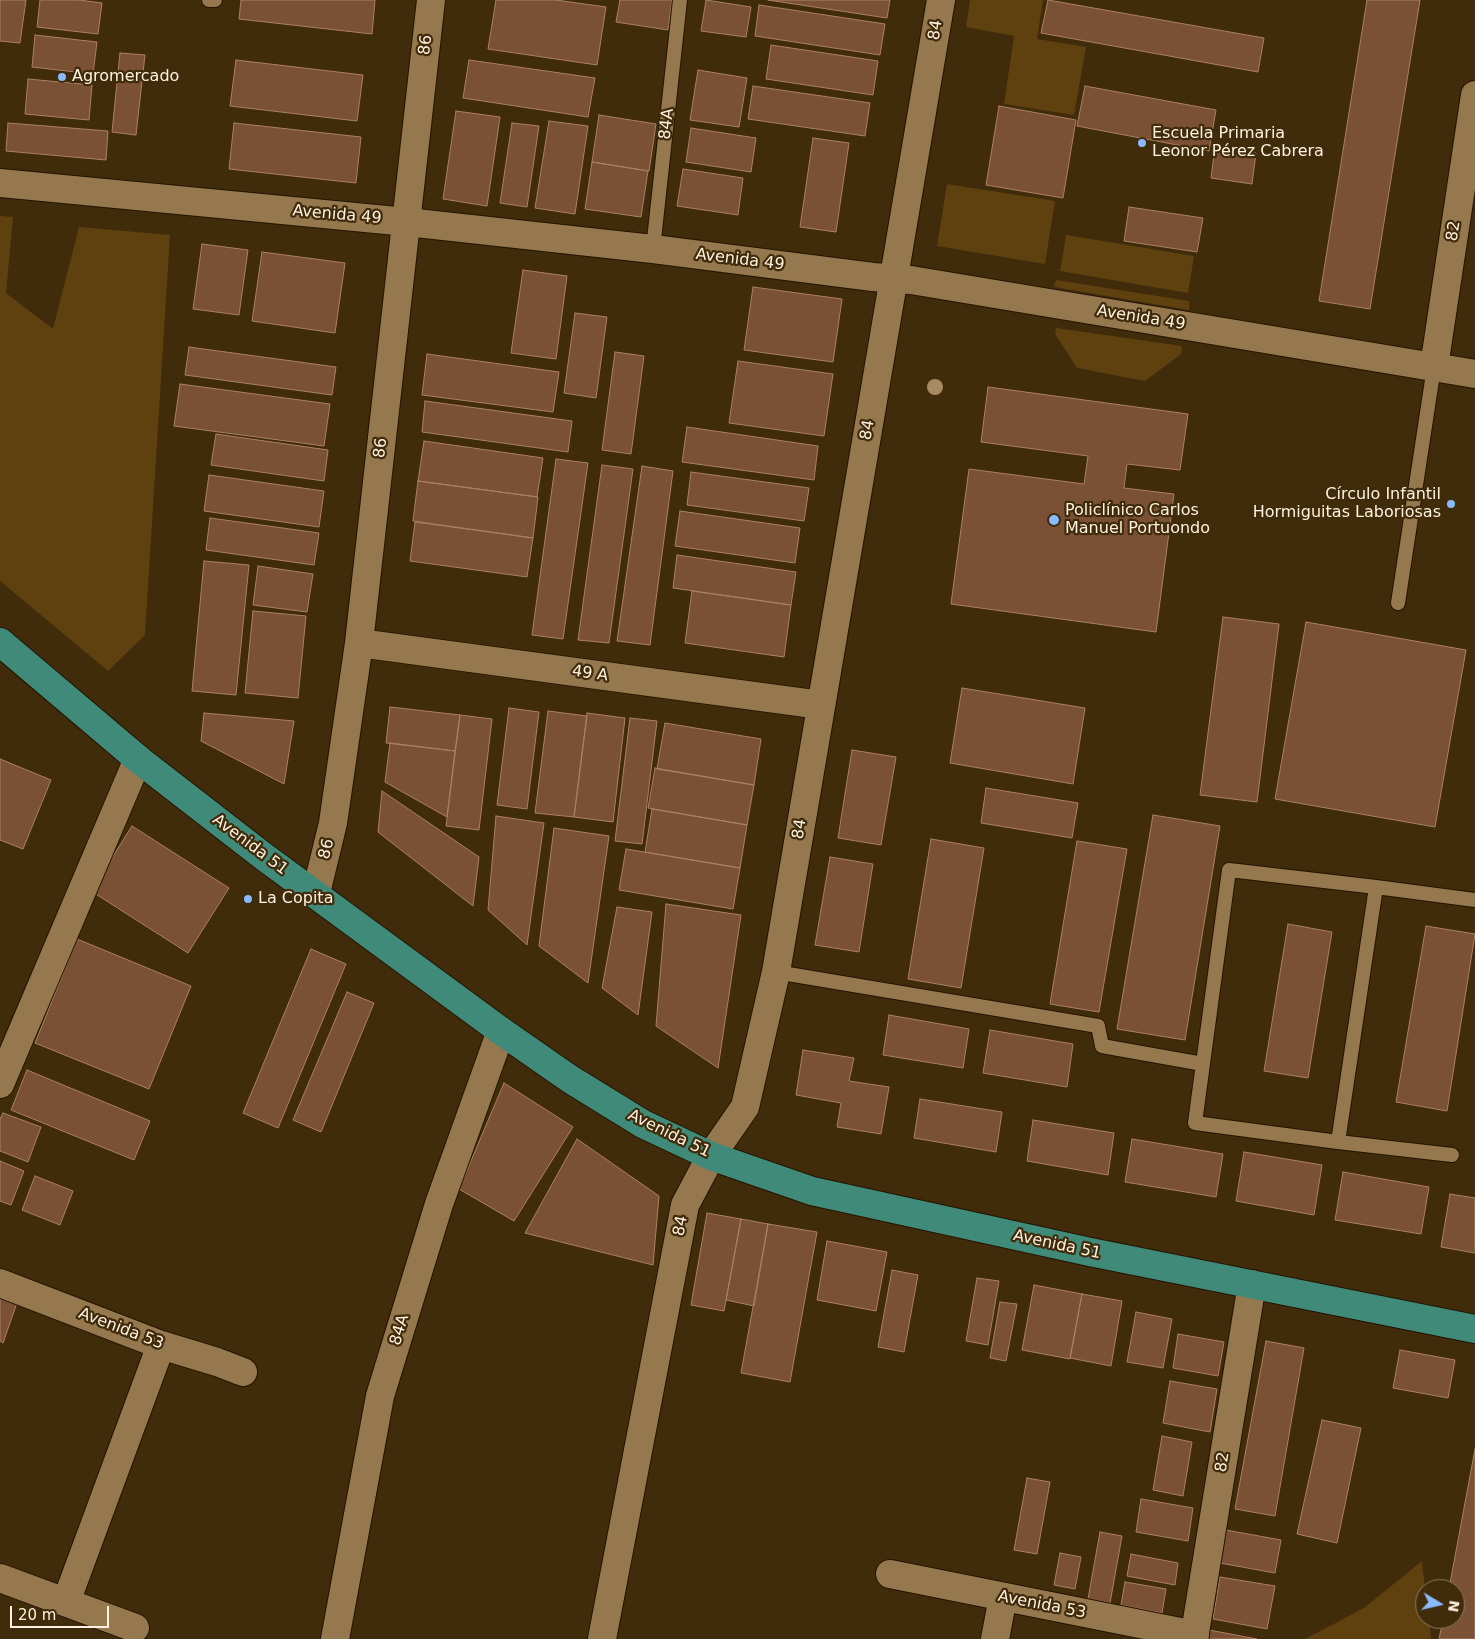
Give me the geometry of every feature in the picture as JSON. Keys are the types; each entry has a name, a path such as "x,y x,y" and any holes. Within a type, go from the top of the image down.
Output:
{"main road":[{"name":"Avenida 51","path":"0,642 138,760 263,856 316,893 415,969 501,1031 570,1079 642,1124 711,1156 812,1191 1080,1250 1475,1329"}],"street":[{"name":"86","path":"316,893 333,823 359,643 431,0"},
{"name":"84","path":"602,1639 685,1205 711,1156 745,1107 776,972 941,0"},
{"name":"82","path":"1434,367 1475,95"},
{"name":"Avenida 49","path":"0,183 407,222 911,280 1475,374"},
{"name":"49 A","path":"359,643 821,704"},
{"path":"0,1084 138,760"},
{"name":"84A","path":"335,1639 380,1396 439,1204 501,1031"},
{"name":"Avenida 53","path":"0,1282 161,1345 244,1372"},
{"name":"82","path":"1194,1637 1252,1284"},
{"path":"66,1602 161,1345"},
{"name":"Avenida 53","path":"890,1574 1194,1637"},
{"path":"0,1578 135,1628"},
{"path":"995,1639 1003,1597"}],"lane":[{"path":"209,0 215,0"},
{"name":"84A","path":"653,249 680,0"},
{"path":"1398,603 1434,367"},
{"path":"1452,1155 1195,1123 1229,870 1475,900"},
{"path":"1338,1142 1376,887"},
{"path":"776,972 1098,1026 1102,1046 1204,1064"}],"shaded area":[{"path":"970,0 1043,0 1037,39 1086,47 1074,115 1004,104 1014,36 966,27"},
{"path":"947,184 1055,201 1045,264 937,246"},
{"path":"0,216 13,217 6,293 53,329 79,227 170,235 145,635 108,671 0,581"},
{"path":"1066,235 1194,256 1188,293 1060,271"},
{"path":"1056,280 1189,301 1189,310 1054,287"},
{"path":"1056,328 1182,346 1181,354 1145,381 1077,368 1055,334"},
{"path":"1422,1561 1424,1579 1415,1579 1415,1629 1430,1629 1431,1639 1305,1639 1364,1608"}],"building":[{"path":"0,0 26,0 20,43 0,41"},
{"path":"40,0 79,0 102,3 98,34 37,27"},
{"path":"241,0 375,0 372,34 239,19"},
{"path":"496,0 556,0 606,7 597,65 488,49"},
{"path":"620,0 672,0 668,30 616,22"},
{"path":"706,0 751,7 746,37 701,31"},
{"path":"768,0 890,0 887,18"},
{"path":"1048,0 1264,38 1258,72 1041,33"},
{"path":"1367,0 1420,0 1370,309 1319,301"},
{"path":"759,5 885,24 880,55 755,36"},
{"path":"35,35 97,42 93,74 32,67"},
{"path":"771,45 878,61 873,95 766,79"},
{"path":"120,53 145,55 136,135 112,132"},
{"path":"236,60 363,75 357,121 230,106"},
{"path":"469,60 595,78 588,117 463,98"},
{"path":"698,70 747,78 739,127 690,120"},
{"path":"28,79 92,85 89,120 25,114"},
{"path":"753,86 870,103 865,136 748,119"},
{"path":"1085,86 1216,110 1209,151 1077,126"},
{"path":"999,106 1076,120 1063,198 986,185"},
{"path":"456,111 500,117 487,206 443,199"},
{"path":"599,115 656,124 649,171 592,162"},
{"path":"549,121 588,126 575,214 535,208"},
{"path":"8,123 108,131 106,160 6,151"},
{"path":"234,123 361,137 356,183 229,169"},
{"path":"512,123 539,126 527,207 500,203"},
{"path":"691,128 756,138 751,172 686,162"},
{"path":"813,138 849,143 836,232 800,227"},
{"path":"1215,147 1256,153 1252,184 1211,178"},
{"path":"592,162 648,171 641,217 585,209"},
{"path":"683,169 743,178 738,215 677,206"},
{"path":"1129,207 1203,218 1197,252 1124,241"},
{"path":"202,244 248,250 239,315 193,309"},
{"path":"262,252 345,263 335,333 252,321"},
{"path":"523,270 567,276 556,359 511,353"},
{"path":"753,287 842,299 833,362 744,350"},
{"path":"575,313 607,317 596,398 564,393"},
{"path":"189,347 336,367 332,395 185,375"},
{"path":"615,352 644,356 631,454 602,450"},
{"path":"427,354 559,372 553,412 422,395"},
{"path":"738,361 833,374 824,436 729,423"},
{"path":"180,384 330,404 324,446 174,426"},
{"path":"988,387 1188,414 1180,470 1127,464 1124,488 1174,494 1156,632 951,604 969,469 1084,484 1088,456 981,442"},
{"path":"425,401 572,421 568,452 422,432"},
{"path":"687,427 818,446 814,480 682,462"},
{"path":"216,434 328,450 324,481 211,465"},
{"path":"424,441 543,458 537,497 418,481"},
{"path":"556,459 588,463 563,639 532,635"},
{"path":"602,465 633,469 609,643 578,640"},
{"path":"642,466 673,471 650,645 617,641"},
{"path":"691,472 809,488 804,521 687,505"},
{"path":"209,475 324,491 319,527 204,511"},
{"path":"418,481 538,497 533,538 413,521"},
{"path":"680,511 800,528 795,563 675,546"},
{"path":"210,518 319,533 314,565 206,550"},
{"path":"415,522 533,538 527,577 410,561"},
{"path":"677,555 796,572 791,605 673,588"},
{"path":"204,561 249,565 236,695 192,691"},
{"path":"258,566 313,574 307,612 253,605"},
{"path":"692,591 791,605 784,657 685,643"},
{"path":"253,611 306,616 298,698 245,693"},
{"path":"1223,617 1279,624 1257,802 1200,795"},
{"path":"1306,622 1466,650 1435,827 1275,799"},
{"path":"962,688 1085,708 1073,784 950,763"},
{"path":"390,707 460,715 455,751 386,743"},
{"path":"509,708 539,712 527,809 497,805"},
{"path":"548,711 587,716 574,817 535,813"},
{"path":"204,713 294,721 284,784 201,741"},
{"path":"587,713 625,718 613,822 574,817"},
{"path":"460,715 492,719 479,830 446,826"},
{"path":"630,718 657,721 642,844 615,841"},
{"path":"665,723 761,739 754,785 657,769"},
{"path":"390,743 455,751 447,817 385,782"},
{"path":"852,750 896,757 881,845 838,838"},
{"path":"0,759 51,780 23,849 0,840"},
{"path":"655,768 754,785 747,825 648,808"},
{"path":"986,788 1078,803 1072,838 981,823"},
{"path":"382,791 479,857 473,906 378,832"},
{"path":"652,809 747,825 740,868 645,852"},
{"path":"1153,815 1220,826 1185,1040 1117,1029"},
{"path":"496,816 544,823 527,945 488,910"},
{"path":"132,826 229,888 188,953 91,891"},
{"path":"554,828 609,836 588,983 539,946"},
{"path":"931,839 984,848 961,988 908,979"},
{"path":"1077,841 1127,849 1099,1012 1050,1004"},
{"path":"626,849 740,868 733,909 619,890"},
{"path":"830,857 873,864 859,952 815,945"},
{"path":"666,904 741,915 718,1068 656,1026"},
{"path":"617,907 652,912 638,1015 602,988"},
{"path":"1288,924 1332,932 1308,1078 1264,1071"},
{"path":"1426,926 1475,934 1447,1111 1396,1102"},
{"path":"77,939 191,986 149,1089 35,1043"},
{"path":"311,949 346,964 278,1128 243,1113"},
{"path":"347,992 374,1003 321,1132 293,1120"},
{"path":"889,1015 969,1029 963,1068 883,1055"},
{"path":"990,1030 1073,1044 1067,1087 983,1073"},
{"path":"803,1050 854,1058 849,1081 889,1087 881,1134 837,1127 841,1103 796,1095"},
{"path":"27,1070 150,1121 134,1160 11,1110"},
{"path":"504,1083 573,1127 514,1221 459,1189"},
{"path":"920,1099 1002,1112 996,1152 914,1138"},
{"path":"3,1113 41,1127 28,1162 0,1151 0,1119"},
{"path":"1033,1120 1114,1133 1108,1175 1027,1161"},
{"path":"577,1139 659,1196 653,1265 525,1233"},
{"path":"1132,1139 1223,1154 1216,1197 1125,1182"},
{"path":"1244,1152 1322,1165 1314,1215 1236,1201"},
{"path":"0,1161 24,1171 11,1205 0,1201"},
{"path":"1343,1172 1429,1187 1421,1234 1335,1220"},
{"path":"35,1176 73,1191 60,1225 22,1210"},
{"path":"1450,1194 1475,1198 1475,1253 1441,1247"},
{"path":"707,1213 741,1219 724,1311 691,1305"},
{"path":"741,1219 768,1224 754,1306 726,1300"},
{"path":"768,1224 817,1232 790,1382 741,1373"},
{"path":"827,1241 887,1252 876,1311 817,1300"},
{"path":"892,1270 918,1275 904,1352 878,1347"},
{"path":"977,1278 999,1281 988,1345 966,1341"},
{"path":"1034,1285 1082,1294 1070,1359 1022,1350"},
{"path":"0,1293 18,1300 3,1343 0,1341"},
{"path":"1082,1294 1122,1301 1111,1366 1070,1358"},
{"path":"1000,1302 1017,1304 1006,1361 990,1358"},
{"path":"1136,1312 1172,1319 1163,1368 1127,1362"},
{"path":"1178,1334 1224,1342 1218,1376 1173,1368"},
{"path":"1266,1341 1304,1348 1275,1516 1235,1509"},
{"path":"1400,1350 1455,1360 1448,1398 1393,1388"},
{"path":"1170,1381 1217,1389 1210,1432 1163,1423"},
{"path":"1322,1420 1361,1428 1337,1543 1297,1534"},
{"path":"1162,1436 1192,1442 1183,1496 1153,1490"},
{"path":"1475,1449 1475,1639 1439,1639 1441,1629 1465,1629 1465,1579 1451,1579"},
{"path":"1027,1478 1050,1482 1037,1554 1014,1550"},
{"path":"1141,1499 1193,1508 1188,1541 1136,1532"},
{"path":"1226,1530 1281,1540 1275,1573 1220,1563"},
{"path":"1100,1532 1122,1536 1110,1603 1088,1599"},
{"path":"1060,1553 1081,1557 1075,1589 1054,1585"},
{"path":"1131,1554 1178,1563 1175,1585 1127,1576"},
{"path":"1220,1577 1275,1586 1267,1629 1213,1619"},
{"path":"1125,1582 1166,1589 1162,1613 1121,1605"},
{"path":"1209,1630 1257,1639 1207,1639"}],"place":[{"name":"Agromercado","path":"62,77"},
{"name":"Escuela Primaria Leonor Pérez Cabrera","path":"1142,143"},
{"name":"Círculo Infantil Hormiguitas Laboriosas","path":"1451,504"},
{"name":"Policlínico Carlos Manuel Portuondo","path":"1054,520"},
{"name":"La Copita","path":"248,899"}]}
